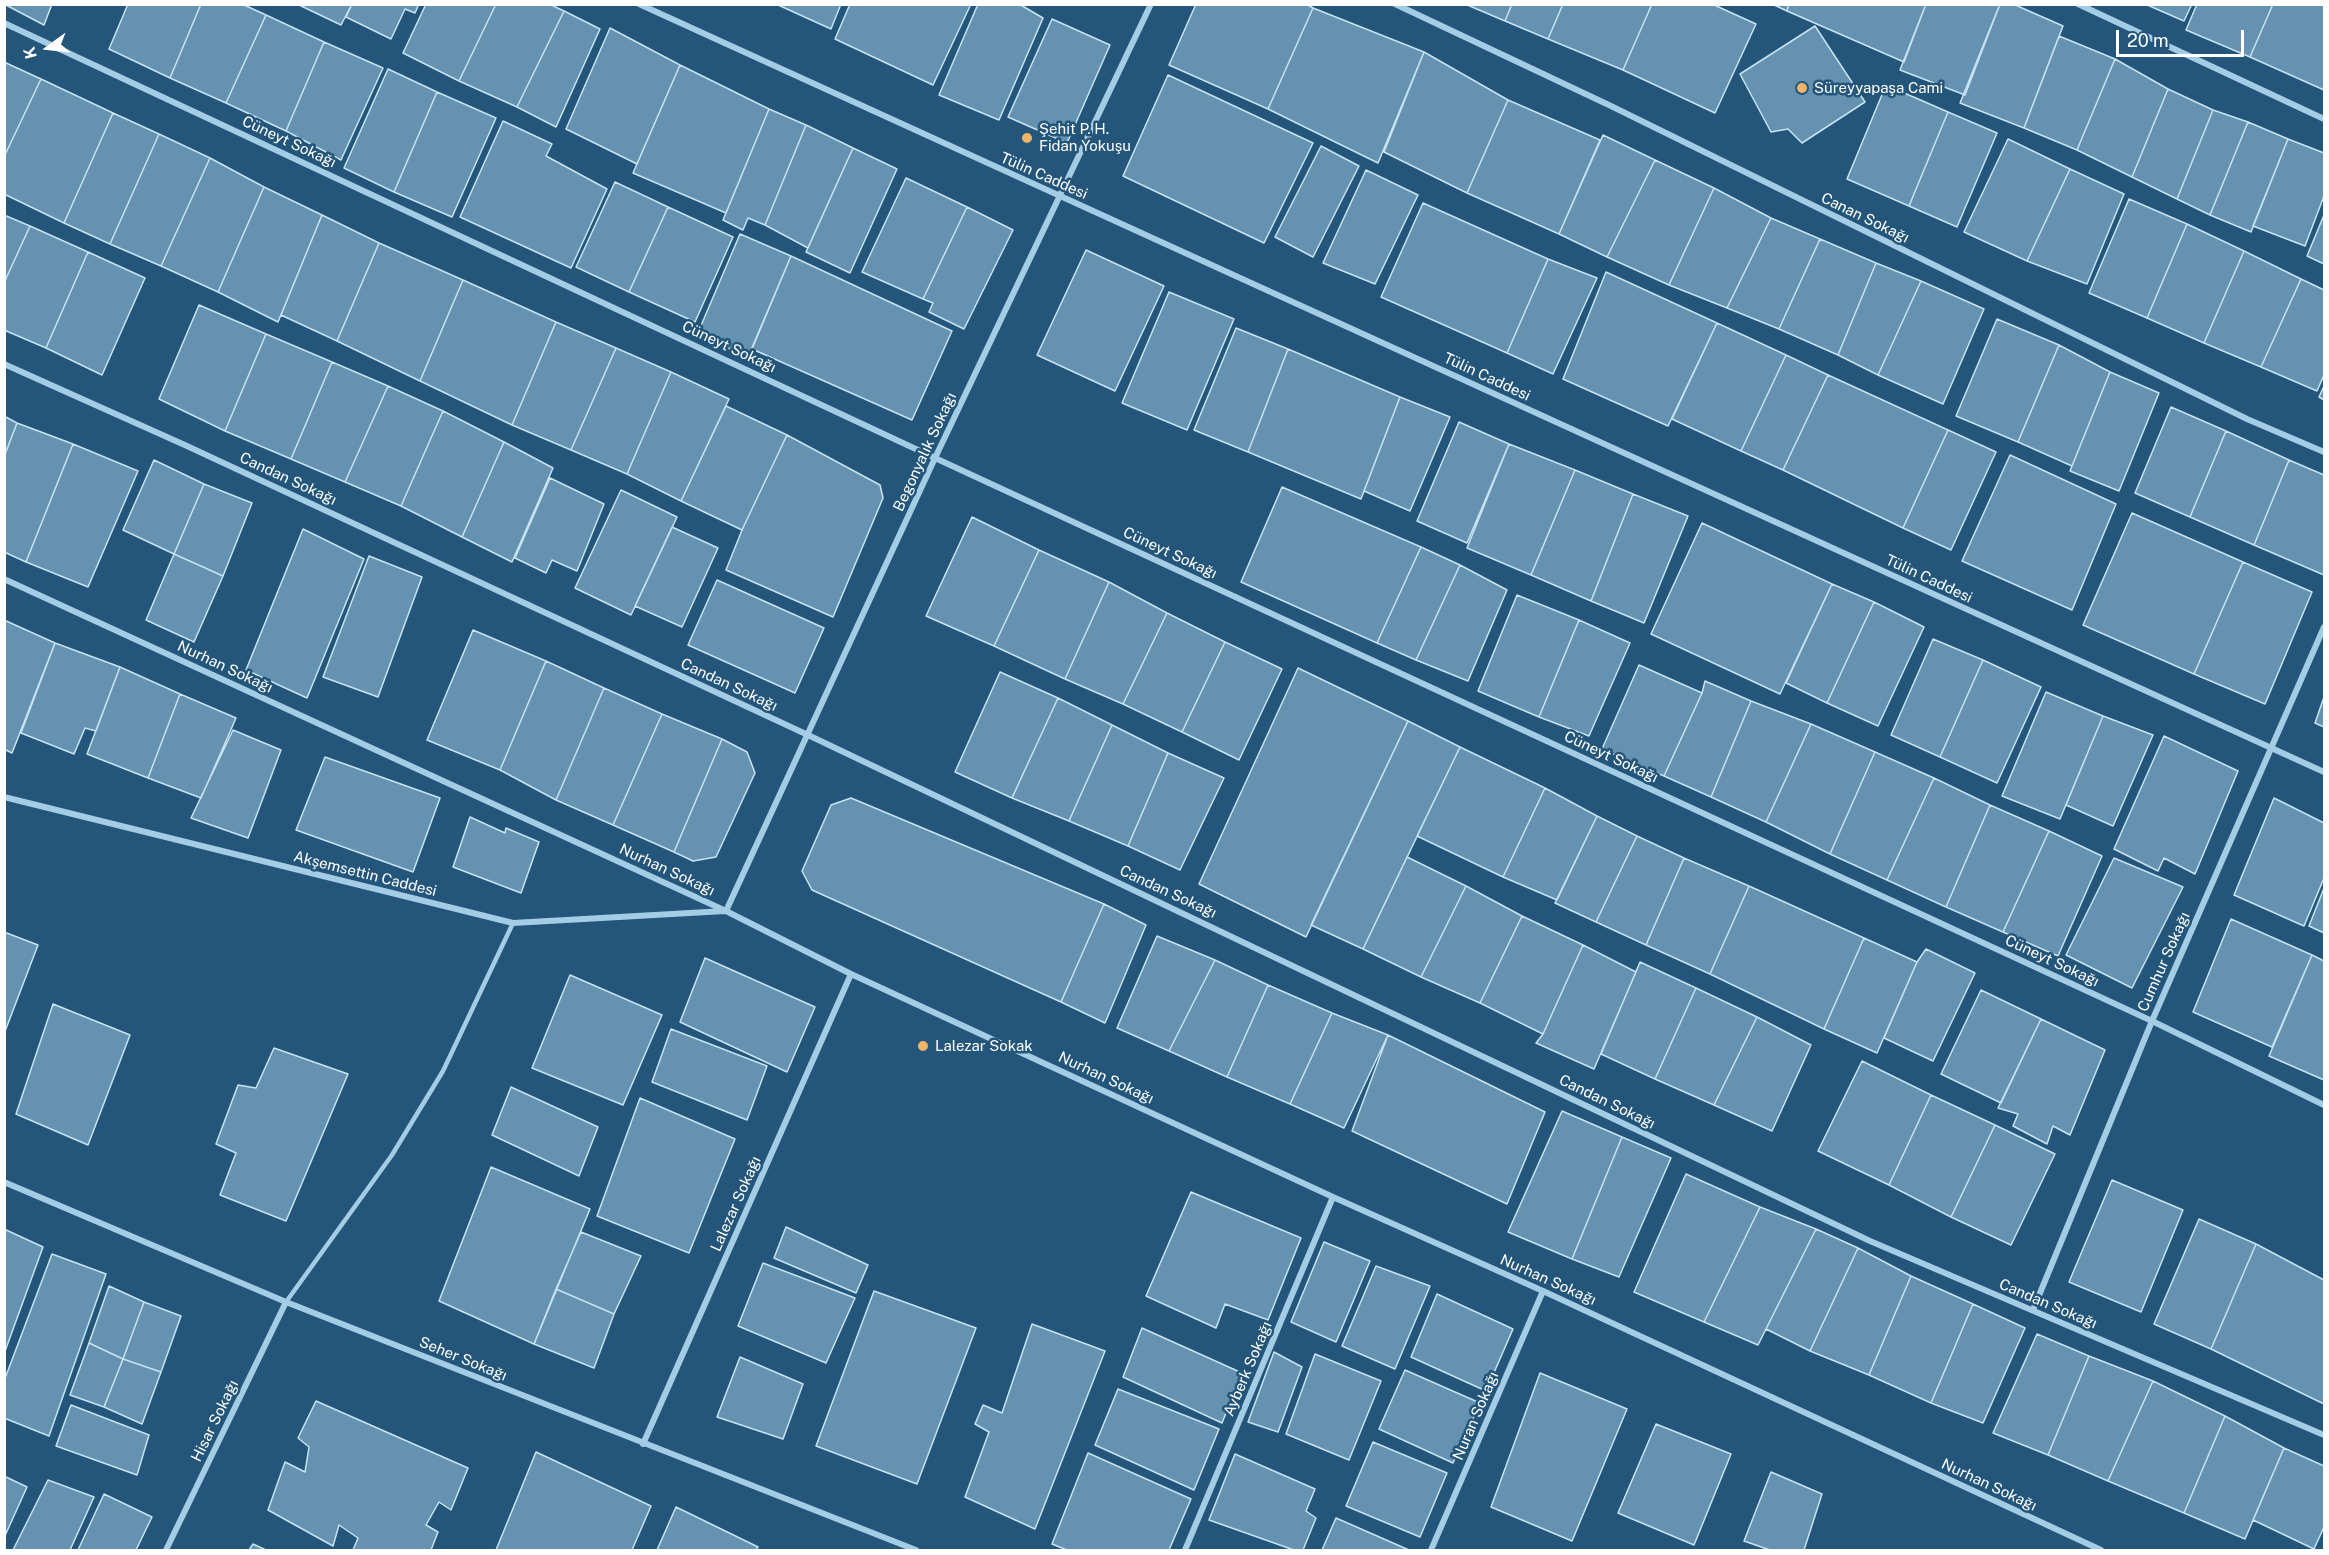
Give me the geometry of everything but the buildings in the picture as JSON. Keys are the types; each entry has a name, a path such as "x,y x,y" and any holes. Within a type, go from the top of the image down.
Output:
{"street":[{"name":"Tülin Caddesi","path":"639,4 2325,772"},
{"name":"Begonyalık Sokağı","path":"726,911 935,458 1150,4"},
{"name":"Canan Sokağı","path":"1395,4 1611,106 2247,419 2325,452"},
{"path":"2078,4 2325,119"},
{"name":"Cüneyt Sokağı","path":"4,24 2151,1021 2325,1105"},
{"name":"Candan Sokağı","path":"4,364 198,451 808,735 1870,1241 2325,1435"},
{"name":"Nurhan Sokağı","path":"4,579 726,911 851,974 1333,1197 1544,1291 2101,1551"},
{"name":"Cumhur Sokağı","path":"2033,1310 2151,1021 2325,627"},
{"name":"Akşemsettin Caddesi","path":"4,797 513,923 726,911"},
{"name":"Lalezar Sokağı","path":"644,1444 851,974"},
{"name":"Seher Sokağı","path":"4,1182 286,1302 916,1551"},
{"name":"Ayberk Sokağı","path":"1185,1551 1333,1197"},
{"name":"Nuran Sokağı","path":"1431,1551 1544,1291"},
{"name":"Hisar Sokağı","path":"166,1551 286,1302"}],"lane":[{"path":"286,1302 392,1155 443,1071 513,923"}],"place":[{"name":"Süreyyapaşa Cami","path":"1802,88"},
{"name":"Şehit P. H. Fidan Yokuşu","path":"1027,138"},
{"name":"Lalezar Sokak","path":"923,1046"}]}
